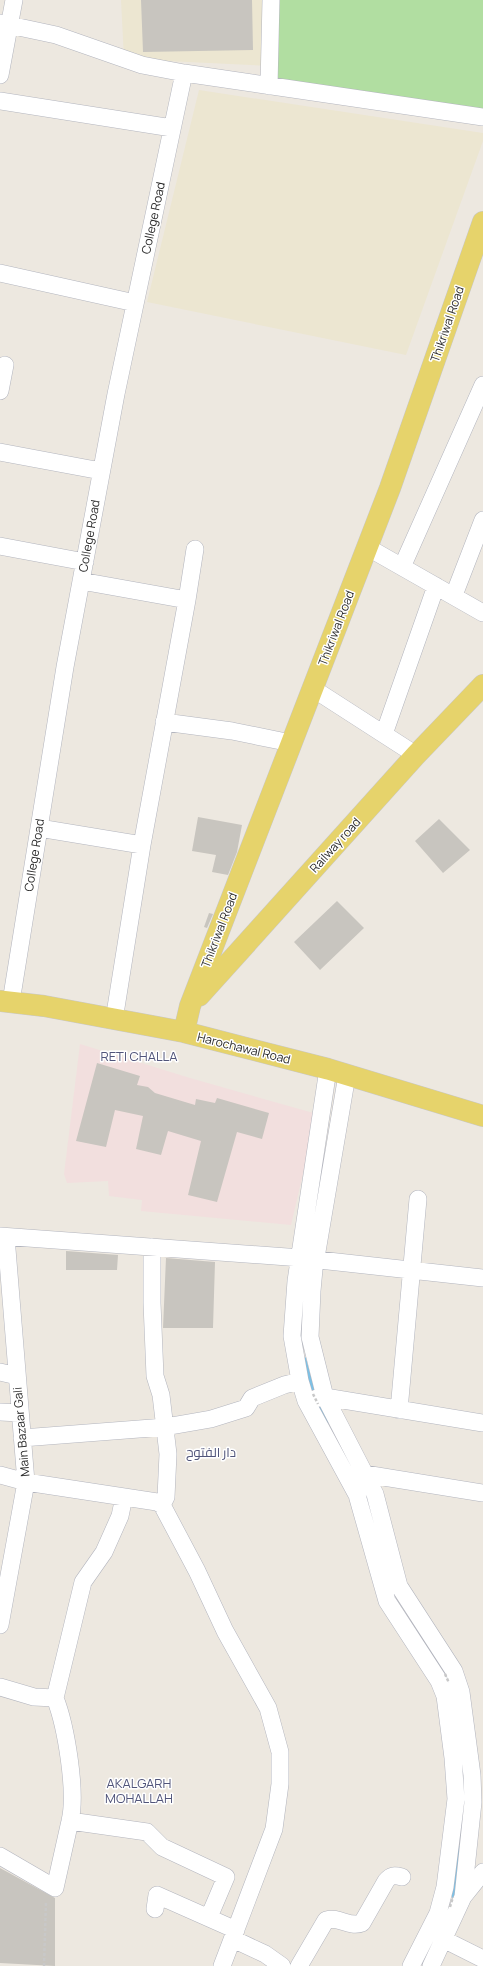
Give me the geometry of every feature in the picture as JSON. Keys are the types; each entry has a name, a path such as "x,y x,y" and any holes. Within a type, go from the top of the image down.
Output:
{"main road":[{"name":"Thikriwal Road","path":"184,1032 190,1006 390,488 482,228"},
{"name":"Railway road","path":"190,1006 416,755 483,685"},
{"name":"Harochawal Road","path":"5,1001 184,1032 338,1072 483,1116"}],"street":[{"path":"0,75 5,24 14,0"},
{"path":"269,86 270,0"},
{"path":"5,24 36,30 80,42 142,65 269,86 483,117"},
{"name":"College Road","path":"5,1001 39,828 101,471 184,73"},
{"path":"0,101 172,128"},
{"path":"0,273 135,303"},
{"path":"0,391 5,364"},
{"path":"402,567 483,387"},
{"path":"0,452 101,471"},
{"path":"454,595 483,520"},
{"path":"0,546 85,562"},
{"path":"367,547 454,595 483,613"},
{"path":"114,1020 142,845 195,549"},
{"path":"81,581 187,600"},
{"path":"384,734 436,586"},
{"path":"312,688 416,755"},
{"path":"164,722 232,731 291,743"},
{"path":"39,828 142,845"},
{"path":"338,1072 308,1259 312,1291 310,1337 316,1399 357,1495 387,1601 447,1677 461,1692 468,1741 473,1802 454,1901 444,1940 431,1966"},
{"path":"399,1410 418,1199"},
{"path":"3,1236 308,1259 483,1278"},
{"name":"Main Bazaar Gali","path":"0,1625 26,1482 3,1236"},
{"path":"152,1247 152,1303 155,1376 161,1394 168,1454 166,1497 162,1505"},
{"path":"308,1259 296,1281 292,1336 300,1381 316,1399 369,1480 399,1586 447,1677 445,1696 453,1758 456,1799 454,1901"},
{"path":"0,1372 17,1376"},
{"path":"22,1438 165,1427 211,1419 246,1408 252,1398 284,1385 300,1381"},
{"path":"316,1399 483,1423"},
{"path":"0,1412 20,1413"},
{"path":"0,1475 26,1482 157,1502 162,1505 197,1571 225,1631 268,1708 277,1735 281,1766 274,1829 222,1966"},
{"path":"369,1480 483,1493"},
{"path":"357,1495 369,1480"},
{"path":"0,1856 50,1894 72,1811 70,1769 60,1711 55,1698 83,1582 104,1552 120,1516 124,1497"},
{"path":"0,1687 34,1697 55,1698"},
{"path":"468,1741 478,1757 483,1758"},
{"path":"70,1821 146,1832 162,1847 226,1877 209,1917"},
{"path":"411,1966 438,1913 454,1901 483,1872"},
{"path":"299,1966 326,1920 335,1919 351,1925 362,1924 390,1876 395,1875 402,1877"},
{"path":"155,1909 158,1895 209,1917 282,1966"},
{"path":"444,1940 483,1959"}],"path":[{"path":"44,1966 50,1894"}],"shaded area":[{"path":"121,0 271,0 270,66 124,59"},
{"path":"199,90 483,133 483,141 406,355 147,302"},
{"path":"80,1044 190,1078 317,1114 291,1225 141,1211 142,1200 109,1196 108,1181 67,1183 64,1174"}],"green space":[{"path":"270,0 483,0 483,117 269,86"}],"building":[{"path":"141,0 252,0 253,50 143,52"},
{"path":"198,817 242,825 237,852 228,875 212,872 216,855 192,851"},
{"path":"439,819 470,850 443,873 415,841"},
{"path":"337,901 364,928 320,970 294,942"},
{"path":"209,913 213,914 207,928 204,927"},
{"path":"97,1063 140,1076 137,1085 148,1087 155,1093 195,1105 196,1099 215,1103 217,1098 269,1113 262,1139 237,1132 217,1202 188,1195 201,1141 168,1131 161,1155 136,1149 143,1116 115,1110 106,1147 76,1141"},
{"path":"66,1251 118,1255 117,1270 66,1270"},
{"path":"166,1258 215,1262 213,1328 163,1328"},
{"path":"0,1868 55,1898 55,1966 0,1963"}],"waterway":[{"path":"304,1359 313,1392"},
{"path":"318,1405 328,1421"},
{"path":"366,1495 373,1522"},
{"path":"432,1655 444,1672"},
{"path":"461,1761 464,1784 464,1813"},
{"path":"454,1896 460,1848"}],"district":[{"name":"RETI CHALLA","path":"139,1056"},
{"name":"دار الفتوح","path":"211,1452"},
{"name":"AKALGARH MOHALLAH","path":"139,1790"}]}
